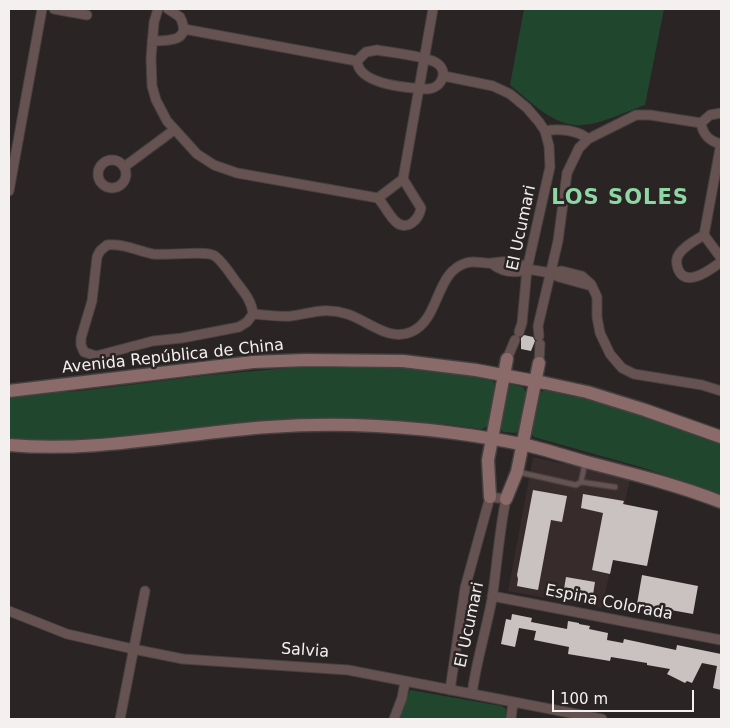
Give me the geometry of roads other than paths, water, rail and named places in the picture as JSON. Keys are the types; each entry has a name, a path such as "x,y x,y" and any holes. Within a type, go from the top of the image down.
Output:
{"main road":[{"path":"490,497 488,473 491,440 507,359"},
{"name":"Avenida República de China","path":"9,391 48,388 226,365 306,360 403,361 457,367 535,381 609,398 693,426 721,438"},
{"path":"506,499 516,472 539,363"},
{"path":"9,446 39,447 103,444 269,427 367,427 426,430 522,445 658,480 721,502"}],"street":[{"path":"9,191 42,9"},
{"path":"54,9 88,15"},
{"path":"158,9 154,22 152,41 150,70 152,86 162,112 174,130 205,160 224,170 237,173 378,198 399,224 406,225 418,219 421,208 403,179"},
{"path":"152,41 174,40 179,38 184,29 180,17 168,9"},
{"path":"378,198 403,179 434,9"},
{"path":"184,29 357,60"},
{"path":"357,60 366,52 377,50 424,59 439,66 444,76"},
{"path":"357,60 360,71 372,80 420,89 437,87 444,76"},
{"path":"444,76 501,89 527,108 545,130 578,133 588,140 630,117 642,114 701,123"},
{"path":"701,123 710,114 721,113"},
{"path":"701,123 702,131 706,136 711,141 721,144 704,234 684,248 678,255 678,269 681,273 693,278 721,262"},
{"path":"124,167 174,130"},
{"name":"El Ucumari","path":"507,359 522,323 527,269 550,167 550,146 545,130"},
{"name":"El Ucumari","path":"539,363 538,321 558,241 567,173 576,152 588,140"},
{"path":"704,234 721,258"},
{"path":"107,244 162,255 207,254 214,256 222,262 247,296 253,308 253,314 239,327 182,338 153,341 102,355 88,354 84,352 81,345 81,338 94,293 97,257 107,244"},
{"path":"253,314 284,316 317,310 331,311 348,314 386,332 400,335 407,334 422,325 449,274 468,262 491,263 502,270 520,272 527,269 551,273 559,278 580,282 593,287 598,304 597,317 600,333 617,364 634,374 702,385 721,391"},
{"path":"490,497 506,499"},
{"name":"El Ucumari","path":"450,690 460,616 467,582 490,497"},
{"name":"El Ucumari","path":"472,694 487,626 506,499"},
{"path":"120,719 145,591"},
{"name":"Espina Colorada","path":"492,596 721,640"},
{"name":"Salvia","path":"9,611 68,634 133,649 200,660 348,670 602,719"},
{"path":"394,719 402,698 404,682"},
{"path":"511,719 513,702"}],"lane":[{"path":"581,482 585,462"},
{"path":"516,472 576,484 581,482 615,487"}],"district":[{"name":"LOS SOLES","path":"620,199"}]}
